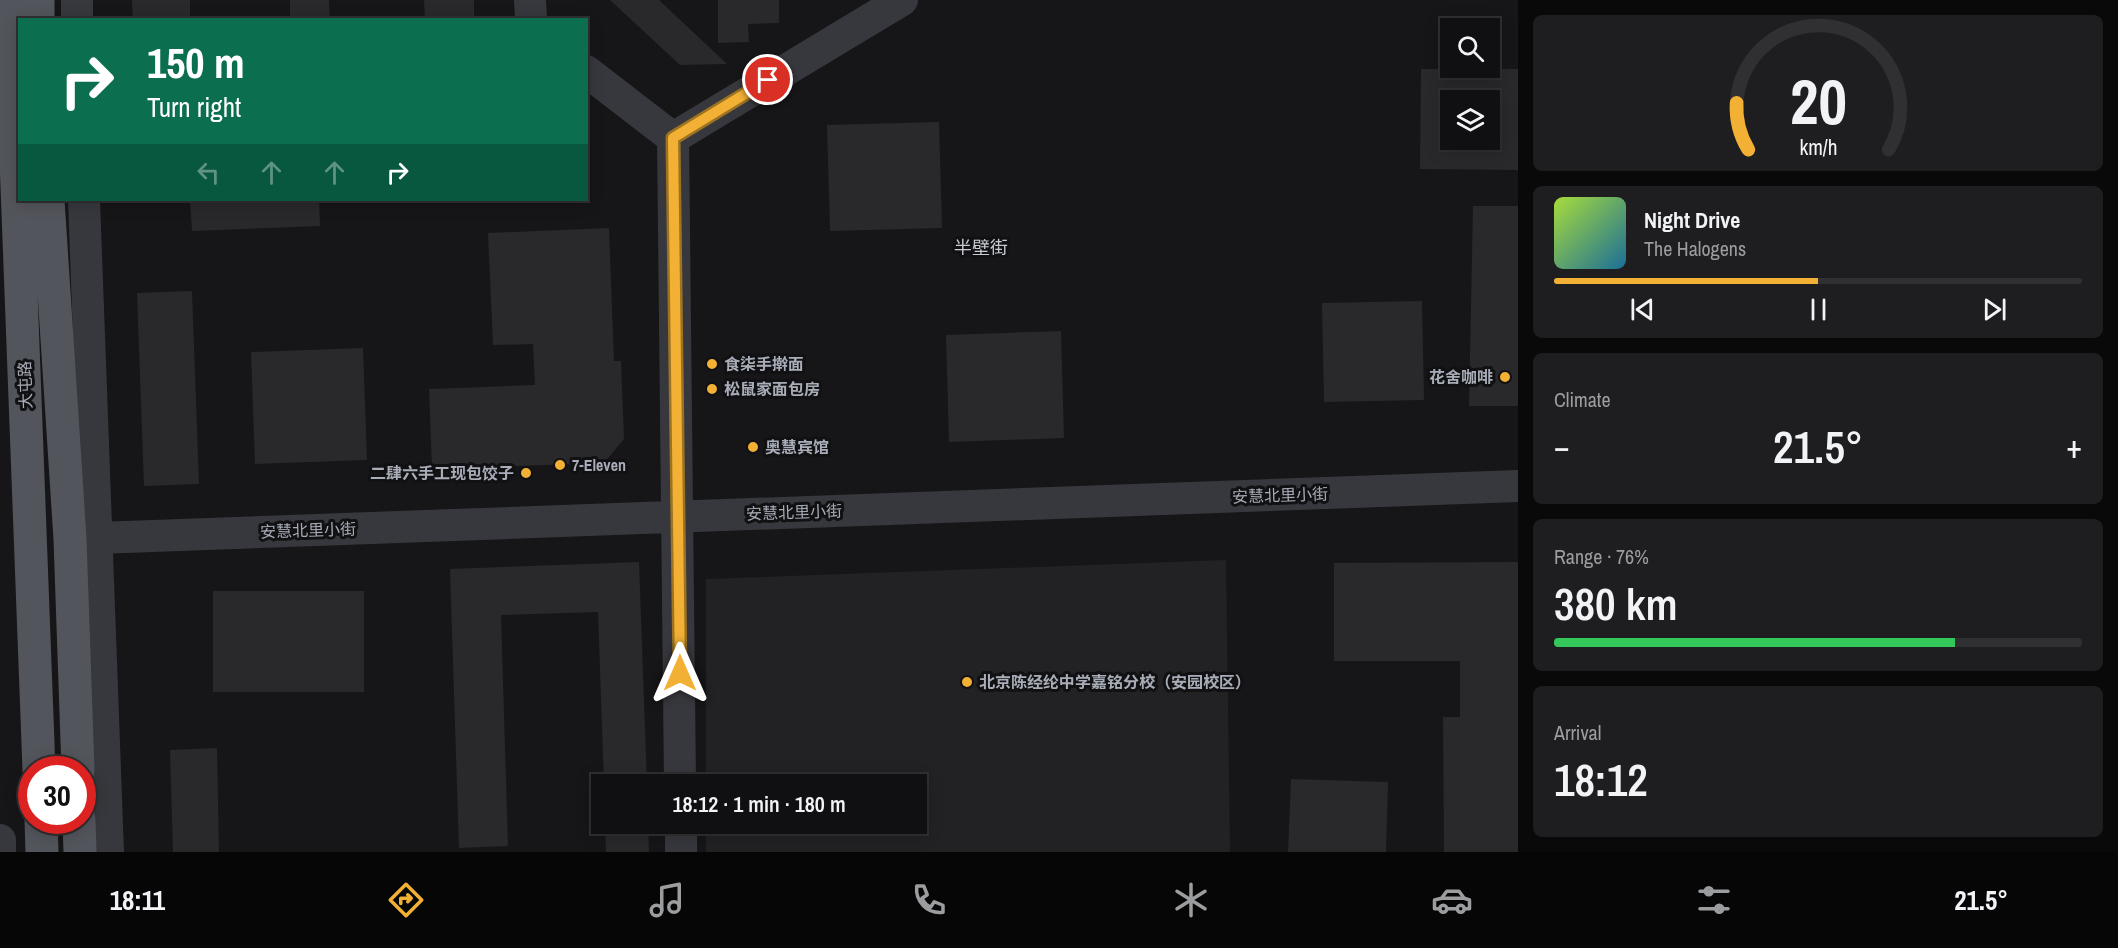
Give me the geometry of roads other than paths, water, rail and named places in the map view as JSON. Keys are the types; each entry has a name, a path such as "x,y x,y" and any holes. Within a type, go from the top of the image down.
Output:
{"main road":[{"name":"大屯路","path":"10,0 38,756"},
{"path":"38,0 38,18"},
{"name":"大屯路","path":"48,201 83,538 78,756"},
{"path":"41,834 42,852"},
{"path":"79,834 80,852"}],"street":[{"path":"77,0 77,18"},
{"path":"530,0 531,18"},
{"path":"673,138 902,0"},
{"path":"588,73 673,138"},
{"path":"673,138 679,517 680,774"},
{"path":"84,201 83,538 108,852"},
{"name":"安慧北里小街","path":"83,538 1518,486"},
{"path":"681,834 681,852"},
{"path":"0,840 0,852"}],"place":[{"name":"食柒手擀面","path":"712,364"},
{"name":"花舍咖啡","path":"1505,377"},
{"name":"松鼠家面包房","path":"712,389"},
{"name":"奥慧宾馆","path":"753,447"},
{"name":"7-Eleven","path":"560,465"},
{"name":"二肆六手工现包饺子","path":"526,473"},
{"name":"北京陈经纶中学嘉铭分校（安园校区）","path":"967,682"}],"district":[{"name":"半壁街","path":"981,247"}]}
